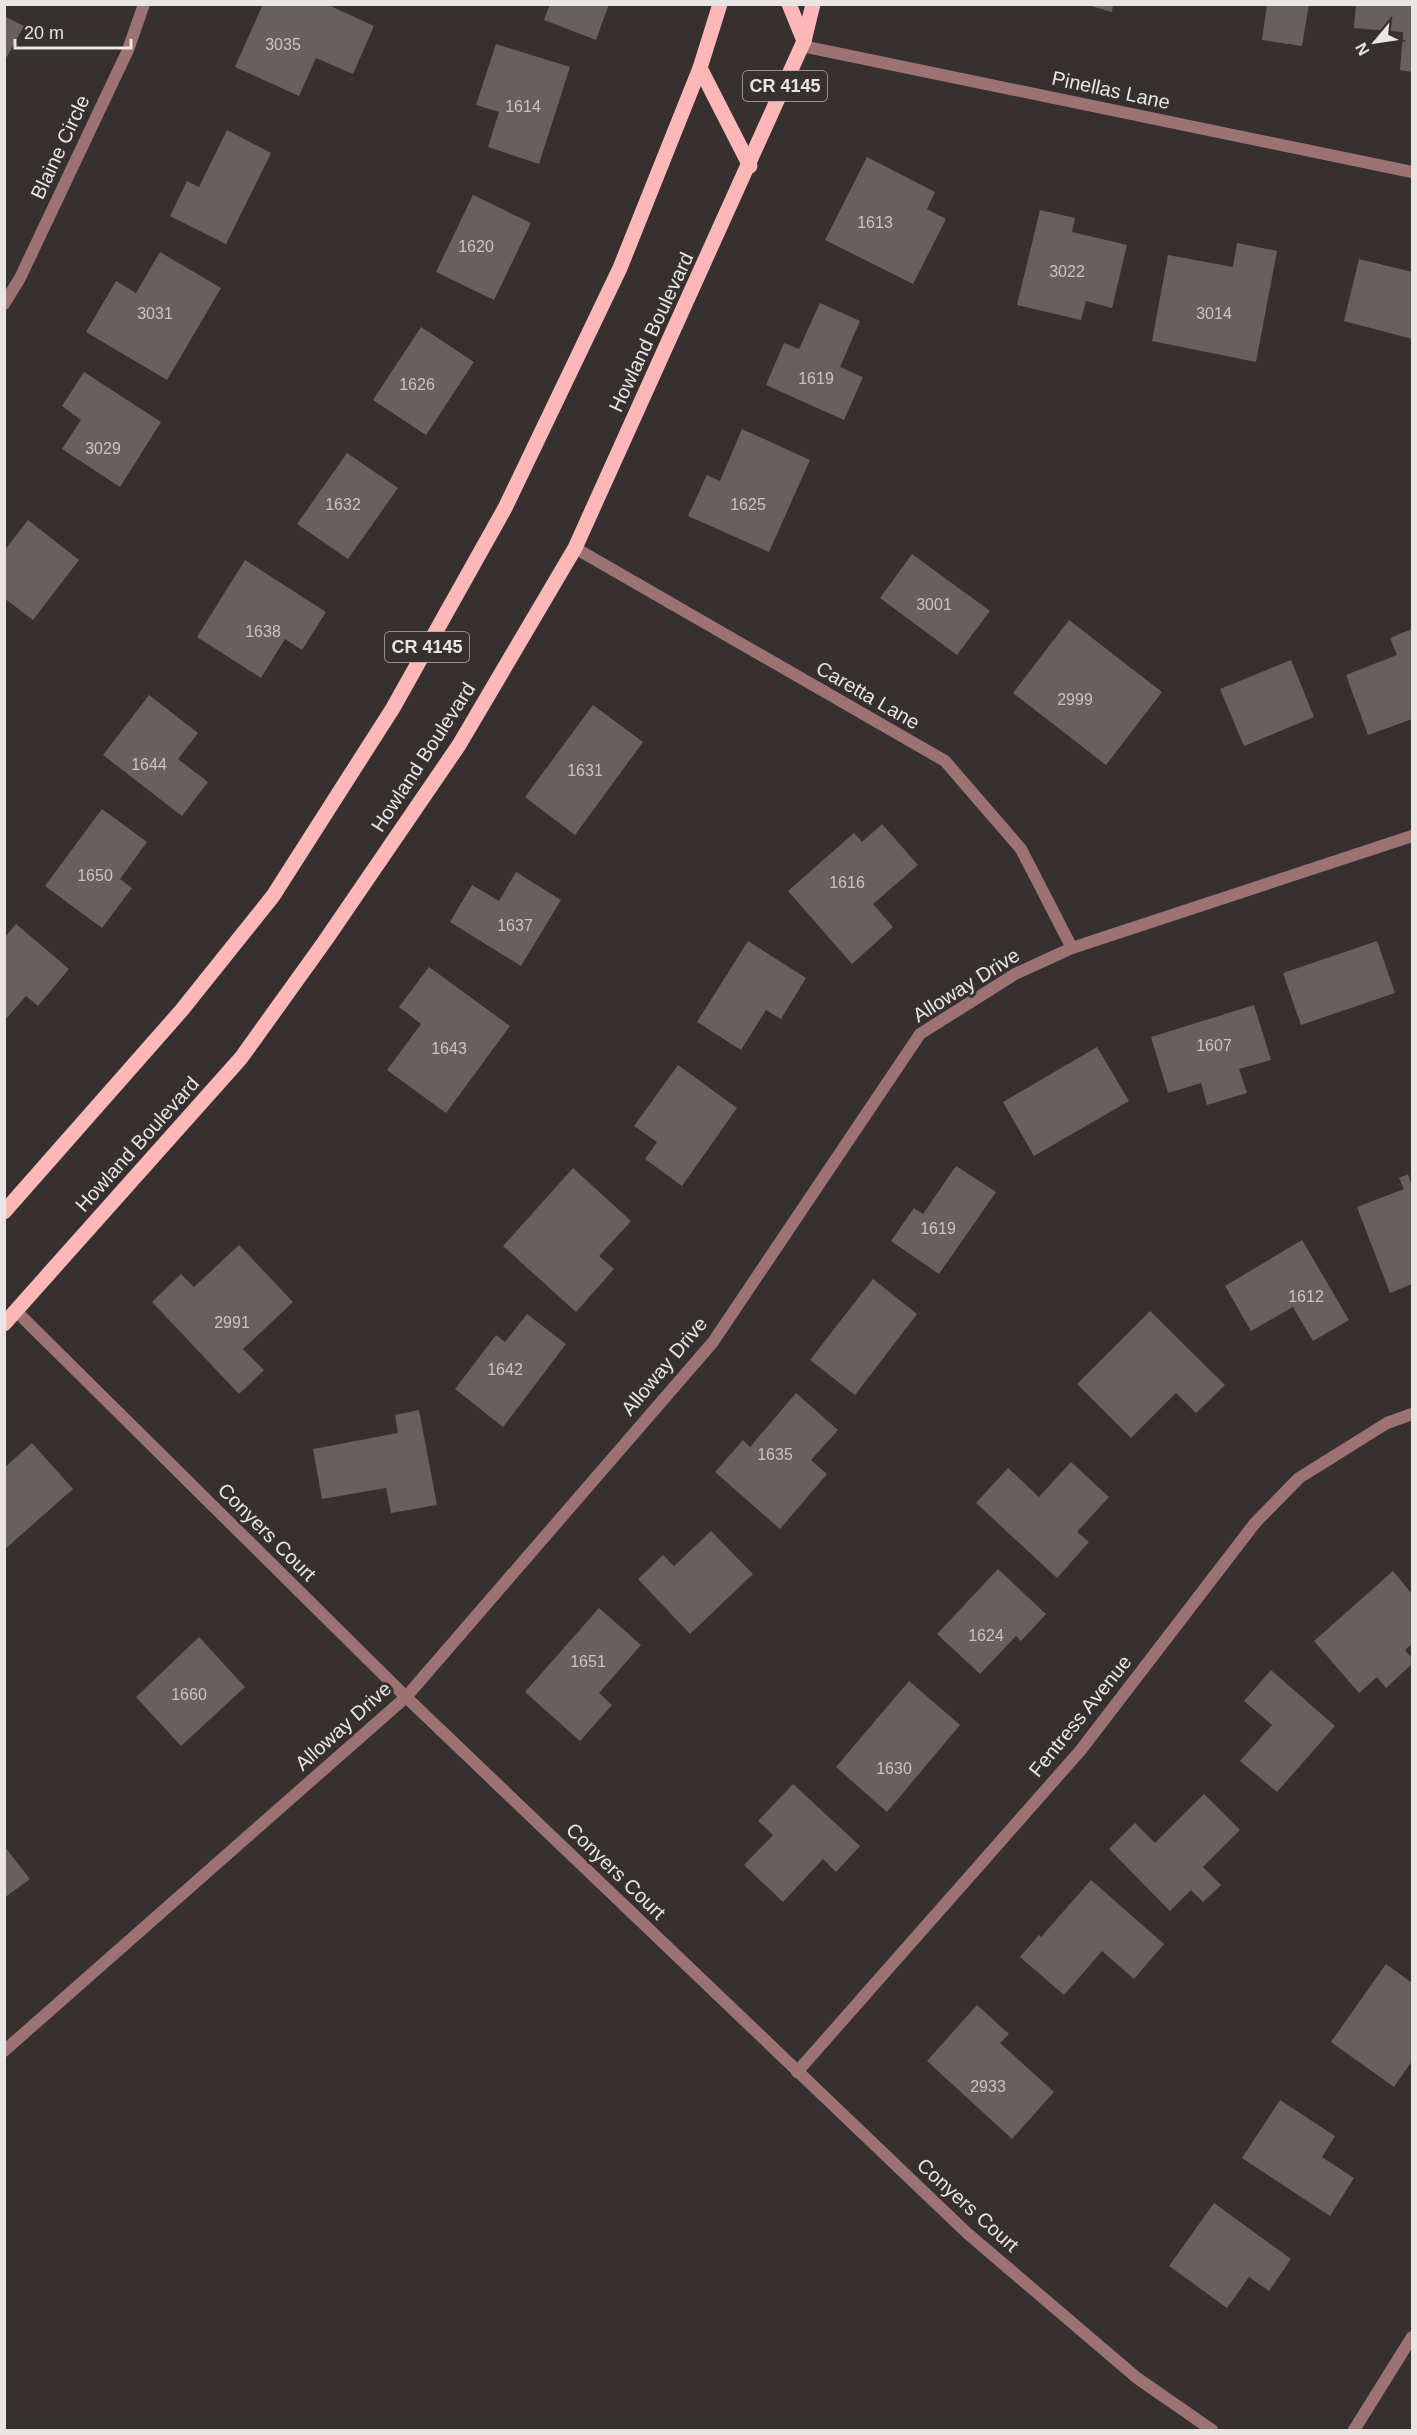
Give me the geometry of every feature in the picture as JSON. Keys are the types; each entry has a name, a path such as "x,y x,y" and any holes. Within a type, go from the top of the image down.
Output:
{"main road":[{"name":"CR 4145","path":"4,1212 181,1011 273,896 393,708 505,508 620,268 700,68 720,4"},
{"path":"789,4 803,44"},
{"name":"Howland Boulevard","path":"4,1324 248,1048 326,941 459,745 574,548 750,166 803,44 813,4"},
{"path":"700,68 750,166"}],"street":[{"name":"Blaine Circle","path":"4,304 20,278 123,60 144,4"},
{"name":"Pinellas Lane","path":"803,44 1413,172"},
{"name":"Caretta Lane","path":"574,548 945,762 1021,849 1072,948"},
{"name":"Alloway Drive","path":"4,2051 406,1697 713,1342 920,1034 1015,974 1072,948 1413,836"},
{"name":"Conyers Court","path":"16,1312 406,1697 967,2233 1137,2378 1212,2430"},
{"name":"Fentress Avenue","path":"798,2072 1080,1751 1255,1523 1299,1478 1387,1423 1413,1414"},
{"path":"1353,2430 1413,2337"}],"building":[{"path":"263,4 326,4 374,26 353,74 316,58 299,96 235,67"},
{"path":"550,4 609,4 596,40 544,20"},
{"path":"1084,4 1113,4 1112,12"},
{"path":"1267,4 1309,4 1302,46 1262,40"},
{"path":"1356,4 1412,4 1412,72 1400,70 1403,32 1354,28"},
{"path":"4,16 24,26 4,62"},
{"path":"496,44 570,67 539,164 488,147 499,112 476,105"},
{"path":"227,130 271,153 226,244 170,216 187,181 199,187"},
{"path":"867,157 935,192 927,209 946,219 913,284 825,240"},
{"path":"473,195 531,223 494,300 436,272"},
{"path":"1040,210 1075,218 1072,232 1127,245 1112,308 1086,301 1081,320 1017,305"},
{"path":"1237,243 1277,251 1256,362 1152,341 1168,255 1233,267"},
{"path":"160,252 221,288 167,380 86,332 116,281 136,293"},
{"path":"1359,259 1412,272 1412,339 1344,321"},
{"path":"820,303 860,321 840,367 863,377 844,420 766,385 784,343 799,349"},
{"path":"421,327 474,362 426,435 373,400"},
{"path":"84,372 161,422 120,487 62,449 81,420 62,406"},
{"path":"742,429 810,460 769,552 688,516 707,475 720,481"},
{"path":"347,453 398,488 348,559 297,524"},
{"path":"28,520 79,560 33,620 4,598 4,551"},
{"path":"912,554 990,611 957,655 880,598"},
{"path":"245,560 326,612 302,650 285,639 261,678 197,637"},
{"path":"1069,620 1162,692 1106,765 1013,693"},
{"path":"1412,629 1412,719 1368,735 1346,675 1397,655 1390,638"},
{"path":"1291,660 1314,717 1244,746 1220,689"},
{"path":"149,695 198,733 178,759 208,782 182,816 103,755"},
{"path":"593,705 643,742 575,835 525,797"},
{"path":"102,809 147,842 120,879 132,888 102,928 45,886"},
{"path":"882,824 918,865 873,904 893,927 852,964 788,891 854,833 862,842"},
{"path":"516,872 561,900 521,966 450,922 472,885 499,901"},
{"path":"16,924 69,969 38,1006 26,996 4,1021 4,938"},
{"path":"748,941 806,978 781,1019 766,1010 741,1050 697,1022"},
{"path":"1377,941 1395,993 1301,1025 1283,973"},
{"path":"429,967 510,1026 446,1113 387,1070 421,1024 399,1007"},
{"path":"1254,1005 1271,1060 1239,1069 1247,1093 1207,1105 1201,1083 1168,1093 1151,1037"},
{"path":"1097,1047 1129,1101 1034,1156 1003,1102"},
{"path":"678,1065 737,1108 682,1186 645,1159 657,1142 634,1126"},
{"path":"956,1166 996,1192 939,1274 891,1241 914,1208 923,1214"},
{"path":"573,1168 631,1221 599,1256 614,1269 576,1312 503,1246"},
{"path":"1408,1174 1412,1187 1412,1284 1390,1293 1357,1207 1404,1189 1399,1178"},
{"path":"1302,1240 1349,1320 1313,1341 1293,1307 1251,1331 1225,1286"},
{"path":"239,1245 293,1302 243,1349 264,1370 239,1394 152,1302 181,1274 194,1287"},
{"path":"873,1279 917,1314 855,1395 810,1360"},
{"path":"1150,1311 1225,1385 1196,1413 1176,1393 1131,1438 1077,1384"},
{"path":"527,1314 566,1344 503,1427 455,1389 496,1335 505,1342"},
{"path":"796,1393 838,1430 811,1460 827,1474 780,1529 715,1472 743,1440 750,1447"},
{"path":"419,1410 437,1505 391,1513 386,1488 322,1499 313,1449 398,1433 395,1415"},
{"path":"32,1443 73,1489 4,1550 4,1468"},
{"path":"1071,1462 1109,1497 1077,1532 1089,1542 1057,1578 976,1503 1008,1468 1039,1497"},
{"path":"711,1531 753,1574 690,1634 638,1579 663,1555 674,1566"},
{"path":"998,1569 1046,1614 1021,1641 1016,1636 980,1674 937,1634"},
{"path":"1393,1571 1412,1594 1412,1644 1405,1650 1412,1658 1412,1664 1386,1688 1377,1677 1359,1693 1314,1641"},
{"path":"599,1608 641,1645 599,1693 612,1705 580,1741 525,1692"},
{"path":"199,1637 245,1687 181,1746 136,1697"},
{"path":"1271,1670 1335,1726 1277,1792 1240,1761 1272,1725 1244,1701"},
{"path":"909,1681 960,1725 887,1812 836,1767"},
{"path":"793,1784 860,1846 836,1872 823,1859 783,1902 744,1865 773,1835 758,1821"},
{"path":"1204,1794 1240,1830 1203,1867 1221,1885 1203,1902 1191,1890 1170,1911 1109,1849 1135,1823 1155,1843"},
{"path":"4,1846 30,1879 4,1898"},
{"path":"1091,1880 1164,1944 1134,1979 1102,1951 1064,1995 1020,1957 1039,1935 1041,1937"},
{"path":"1386,1964 1412,1983 1412,2061 1394,2087 1331,2042"},
{"path":"977,2005 1009,2034 1000,2043 1054,2092 1012,2139 927,2061"},
{"path":"1280,2100 1335,2136 1322,2157 1354,2178 1330,2216 1242,2158"},
{"path":"1214,2203 1291,2259 1269,2291 1249,2277 1227,2308 1169,2266"}]}
